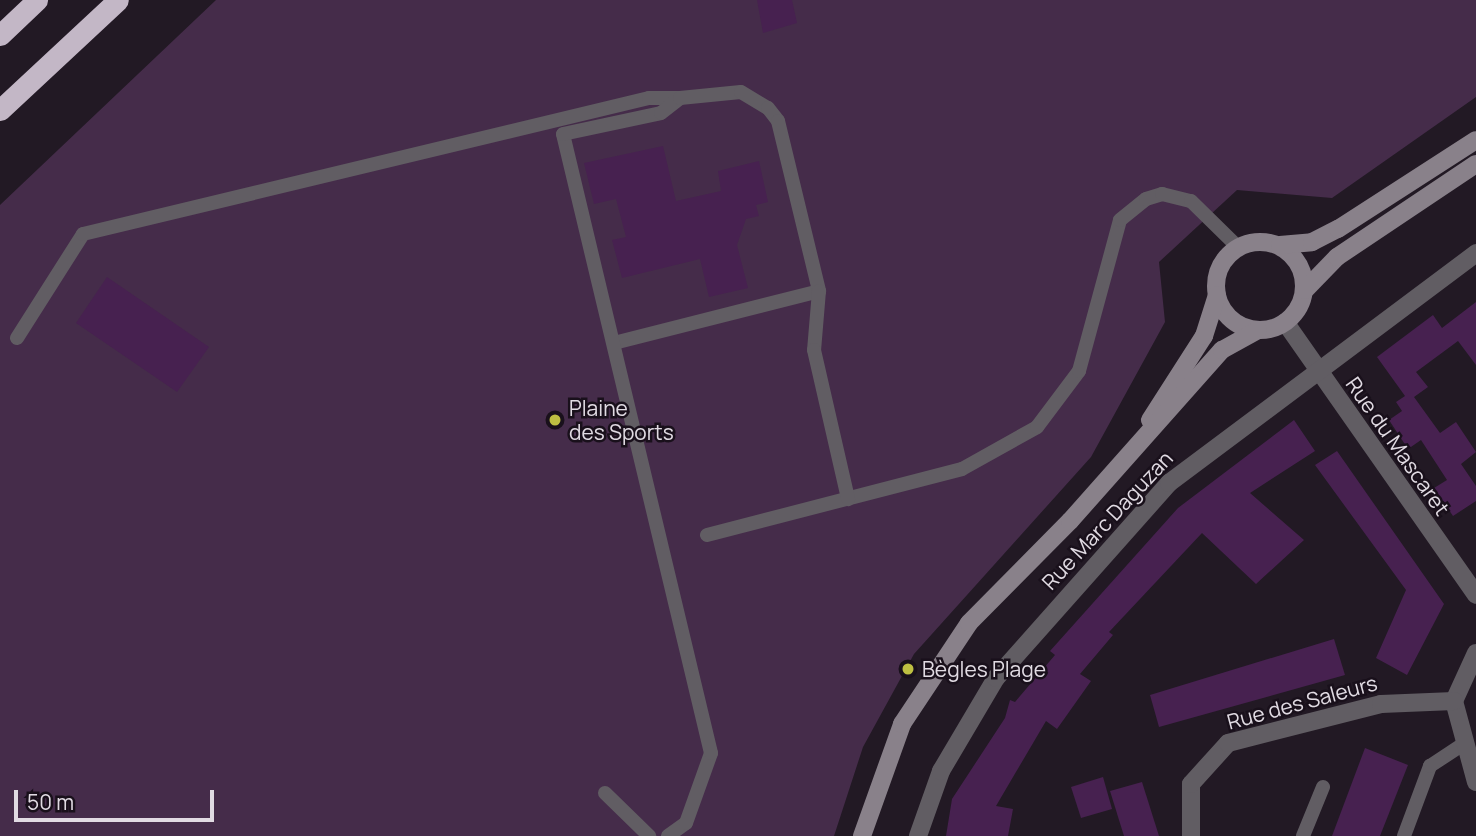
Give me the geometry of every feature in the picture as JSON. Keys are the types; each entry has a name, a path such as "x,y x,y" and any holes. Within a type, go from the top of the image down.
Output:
{"highway":[{"path":"0,35 37,0"},
{"path":"0,110 118,0"}],"street":[{"path":"1142,435 1204,336 1217,295 1220,267 1238,247 1312,242 1338,229 1476,141"},
{"path":"862,836 888,754 925,680 969,623 1070,520 1142,435 1222,350 1258,330 1285,323 1305,290 1337,257 1476,164"},
{"path":"1279,245 1301,265 1305,290"},
{"name":"Rue Marc Daguzan","path":"918,836 961,733 1019,650 1175,478 1476,253"},
{"path":"1217,295 1231,319 1258,330"},
{"name":"Rue du Mascaret","path":"1285,323 1476,595"},
{"path":"1476,653 1454,701 1476,782"},
{"name":"Rue des Saleurs","path":"1191,836 1191,784 1228,743 1381,704 1454,701"}],"lane":[{"path":"17,338 83,234 649,97 741,92 778,121 819,291 814,350 848,499"},
{"path":"667,836 686,823 711,752 563,135 661,113 680,97"},
{"path":"707,535 962,469 1020,440 1050,415 1084,358 1120,220 1146,199 1162,194 1191,201 1238,247"},
{"path":"614,343 819,291"},
{"path":"1404,836 1430,766 1465,743"},
{"path":"1303,836 1323,787"},
{"path":"605,793 649,836"}],"shaded area":[{"name":"Plaine des Sports","path":"216,0 1476,0 1476,97 1332,198 1237,190 1159,262 1165,322 1091,457 914,654 863,747 834,836 0,836 0,205"}],"building":[{"path":"757,0 792,0 797,23 763,33"},
{"path":"663,146 676,201 721,191 718,171 759,161 768,202 756,205 759,216 746,219 737,245 748,288 709,297 700,259 622,278 612,240 626,237 616,199 594,204 584,163"},
{"path":"107,277 209,347 177,392 76,323"},
{"path":"1476,302 1476,365 1458,341 1416,372 1428,387 1414,397 1440,433 1456,422 1476,452 1461,464 1476,486 1476,501 1453,516 1434,488 1447,480 1421,440 1408,449 1389,420 1402,411 1396,402 1405,396 1377,357 1433,315 1442,328"},
{"path":"1294,420 1315,451 1250,493 1304,540 1256,584 1202,533 1109,632 1113,635 1080,674 1091,681 1057,729 1046,721 996,806 1013,809 1008,836 946,836 952,799 1005,718 1010,700 1015,702 1055,655 1050,651 1178,508"},
{"path":"1337,451 1444,604 1407,675 1376,658 1406,590 1315,465"},
{"path":"1334,639 1345,675 1159,727 1150,695"},
{"path":"1365,748 1408,765 1380,836 1332,836"},
{"path":"1103,777 1112,809 1081,818 1071,787"},
{"path":"1142,782 1159,836 1124,836 1110,791"}],"place":[{"name":"Plaine des Sports","path":"555,420"},
{"name":"Bègles Plage","path":"908,669"}]}
